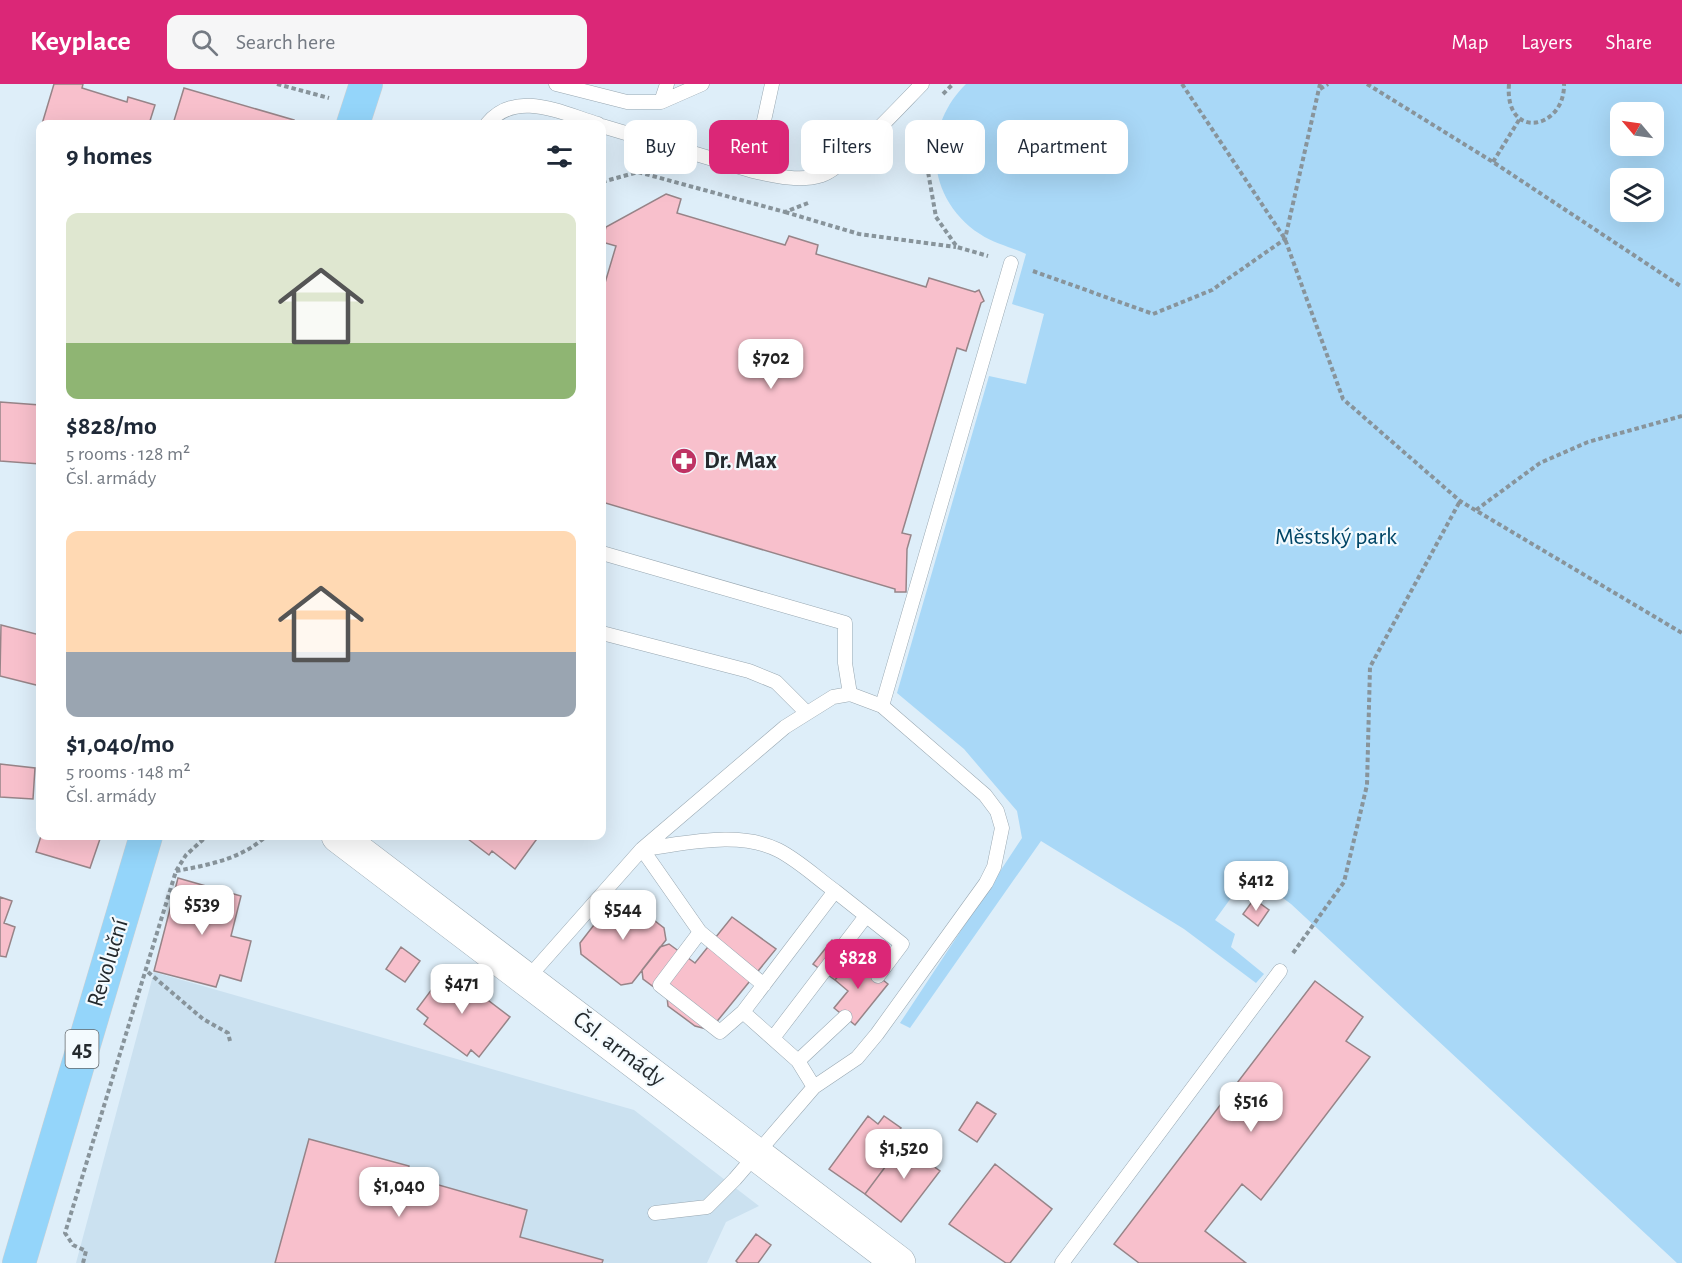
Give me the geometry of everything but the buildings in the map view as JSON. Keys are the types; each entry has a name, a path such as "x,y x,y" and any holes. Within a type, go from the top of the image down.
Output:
{"main road":[{"path":"354,120 366,84"},
{"name":"Revoluční","path":"20,1263 145,840"},
{"name":"Čsl. armády","path":"343,840 899,1263"}],"lane":[{"path":"556,84 627,102 662,102 702,84"},
{"path":"662,102 667,84"},
{"path":"763,120 772,84"},
{"path":"765,174 785,179 824,175 854,151 922,84"},
{"path":"491,120 510,106 530,105 582,120"},
{"path":"606,127 709,158"},
{"path":"882,706 1011,263"},
{"path":"606,554 845,623 845,663 850,694"},
{"path":"606,634 749,671 776,682 806,712"},
{"path":"527,980 642,849 806,712 833,697 850,694 882,706 985,795 997,811 1002,828 1000,846 986,883 877,1034 857,1058 814,1087 757,1154 707,1207 656,1213"},
{"path":"642,849 725,840 754,842 779,850 902,944 878,976"},
{"path":"642,849 700,932 764,985"},
{"path":"700,932 660,985 720,1032 743,1012 835,891"},
{"path":"773,1038 866,916"},
{"path":"1069,1261 1281,971"},
{"path":"743,1012 798,1061 814,1087"},
{"path":"798,1061 845,1017"}],"path":[{"path":"277,84 333,99"},
{"path":"939,98 953,84"},
{"path":"1182,84 1285,239 1343,399 1460,501 1682,633"},
{"path":"785,212 859,234 957,247 1011,263 1153,314 1212,290 1285,239 1320,87 1328,84"},
{"path":"1366,84 1492,162 1682,287"},
{"path":"1509,84 1508,102 1520,120 1533,124 1551,116 1564,99 1564,84"},
{"path":"919,118 936,217 957,247"},
{"path":"1492,162 1520,120"},
{"path":"1476,510 1540,463 1588,442 1682,416"},
{"path":"1281,971 1344,882 1367,785 1370,668 1460,501"},
{"path":"83,1263 86,1251 73,1245 65,1233 148,972 176,871 186,855 203,840"},
{"path":"176,871 233,857 261,840"},
{"path":"148,972 202,1019 228,1032 230,1041"}],"shaded area":[{"path":"154,972 634,1110 759,1206 726,1222 707,1263 76,1263"}],"green space":[{"name":"Městský park","path":"966,84 1682,84 1682,1263 1677,1263 1291,904 1249,873 1215,920 1235,934 1231,947 1264,974 1256,983 1184,929 1041,841 910,1028 900,1023 1022,838 1017,811 964,749 897,693 989,376 1026,384 1044,314 1012,304 1026,254 980,234 962,219 949,202 940,183 938,174 985,174 985,120 942,120 951,102"}],"place":[{"name":"Dr. Max","path":"684,461"}]}
